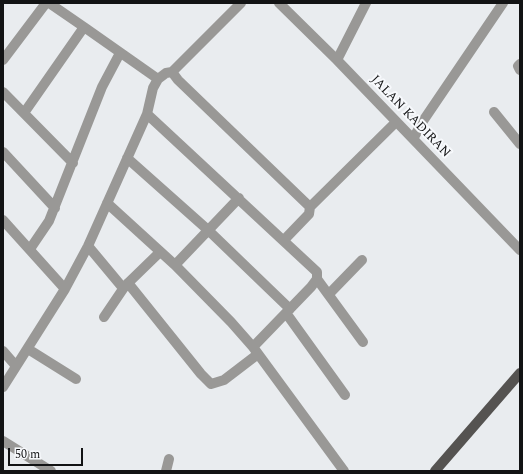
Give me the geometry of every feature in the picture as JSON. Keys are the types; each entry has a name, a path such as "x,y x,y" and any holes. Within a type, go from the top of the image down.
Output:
{"main road":[{"path":"435,471 520,373"}],"street":[{"path":"3,60 46,3"},
{"path":"49,3 158,79"},
{"path":"3,387 65,289 88,246 147,114 153,88 158,79 166,73 172,72 242,3"},
{"name":"JALAN KADIRAN","path":"279,3 337,60 520,250"},
{"path":"337,60 366,3"},
{"path":"413,139 423,121 503,3"},
{"path":"24,113 84,27"},
{"path":"30,249 45,230 73,163 102,86 120,53"},
{"path":"520,64 518,66 520,70"},
{"path":"172,72 178,80 310,207"},
{"path":"3,92 73,163"},
{"path":"494,112 520,144"},
{"path":"147,114 315,269 317,272 317,279 363,342"},
{"path":"284,240 309,214 310,207 396,122"},
{"path":"3,152 55,208"},
{"path":"127,158 208,230 288,311 345,394"},
{"path":"175,265 239,198"},
{"path":"107,203 175,265 231,322 256,350 344,471"},
{"path":"3,220 65,289"},
{"path":"88,246 211,384 224,380 256,350 317,279"},
{"path":"104,317 125,286 160,252"},
{"path":"329,294 362,260"},
{"path":"28,349 76,379"},
{"path":"3,351 16,366"},
{"path":"3,440 51,471"},
{"path":"166,471 169,459"}]}
